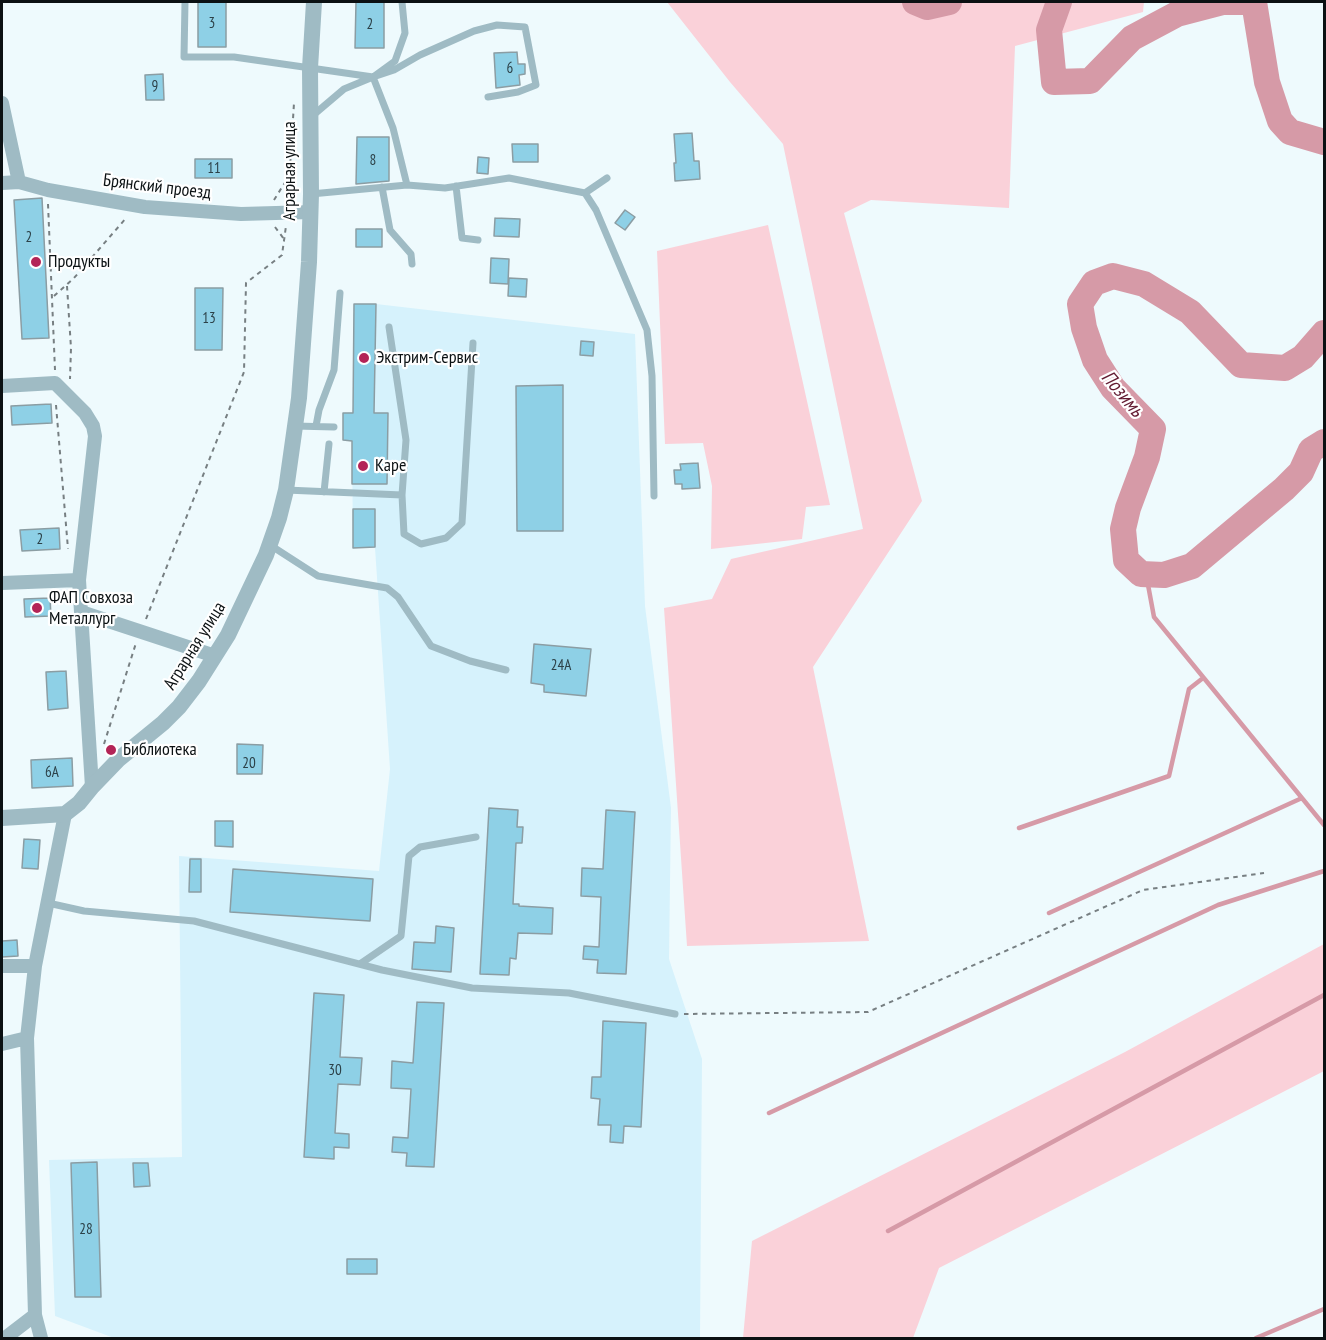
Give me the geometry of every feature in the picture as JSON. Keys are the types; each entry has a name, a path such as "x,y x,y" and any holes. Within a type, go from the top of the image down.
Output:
{"street":[{"name":"Аграрная улица","path":"65,814 79,803 120,759 157,729 179,707 215,656 249,595 279,518 296,426 309,262 310,68 314,2"},
{"path":"2,103 19,182"},
{"name":"Брянский проезд","path":"2,183 19,182 48,190 136,205 241,214 311,212"},
{"path":"2,386 55,383 85,413 93,426 95,436 74,580 81,612 92,787"},
{"path":"2,583 74,580"},
{"path":"81,612 215,656"},
{"path":"2,818 65,814 35,966 27,1038 35,1315 41,1338"},
{"path":"2,966 35,966"},
{"path":"2,1044 27,1038"},
{"path":"5,1338 35,1315"}],"lane":[{"path":"185,2 184,57 234,57 373,77 395,61 405,33 402,2"},
{"path":"310,119 344,89 394,70 420,55 474,31 497,25 525,27 536,85 518,92 488,97"},
{"path":"373,77 393,128 407,184"},
{"path":"311,194 407,184 445,188 509,177 585,193 596,210 647,330 652,376 654,496"},
{"path":"585,193 607,178"},
{"path":"456,186 462,238 478,240"},
{"path":"382,187 390,230 411,254 412,264"},
{"path":"316,426 319,410 334,370 340,292"},
{"path":"389,327 406,440 402,495 404,534 421,544 446,538 462,523 473,343"},
{"path":"296,426 334,427"},
{"path":"324,492 329,444"},
{"path":"286,490 402,495"},
{"path":"270,545 318,576 387,588 398,597 431,646 470,661 506,670"},
{"path":"360,964 401,936 409,856 420,847 476,837"},
{"path":"48,903 84,911 194,921 360,964 472,988 569,993 675,1014"}],"path":[{"path":"104,746 140,632 244,372 246,284 282,255 290,175 294,98"},
{"path":"266,214 290,175"},
{"path":"48,190 55,383 74,580"},
{"path":"53,297 136,205"},
{"path":"67,284 71,348 69,397"},
{"path":"675,1014 868,1012 1143,890 1264,873"}],"shaded area":[{"path":"667,2 1144,2 1143,12 1015,46 1009,208 871,200 844,213 922,501 813,667 869,941 687,946 664,608 712,599 731,559 863,529 783,144 730,82"},
{"path":"768,225 830,505 806,507 802,539 711,549 712,486 703,443 665,444 657,251"},
{"path":"354,304 376,304 635,334 645,606 671,808 669,959 702,1059 700,1338 114,1338 55,1316 49,1160 182,1157 179,856 379,871 390,769 375,548 353,548 352,441 343,440 343,413 353,412"},
{"path":"1324,944 1324,1071 939,1268 913,1338 743,1338 752,1241 1125,1052"}],"building":[{"path":"198,2 226,2 226,47 198,47"},
{"path":"356,2 384,2 384,48 355,48"},
{"path":"517,52 518,64 525,64 525,74 519,75 520,85 496,88 494,53"},
{"path":"163,74 164,100 146,100 145,75"},
{"path":"692,133 694,161 699,161 700,179 675,181 674,134"},
{"path":"357,137 389,137 389,181 356,184"},
{"path":"512,144 538,144 538,162 513,162"},
{"path":"478,157 489,158 488,174 477,173"},
{"path":"195,159 232,159 232,178 195,178"},
{"path":"42,198 49,338 22,339 14,200"},
{"path":"625,210 635,217 625,230 615,223"},
{"path":"495,218 520,219 519,237 494,236"},
{"path":"356,229 382,229 382,247 356,247"},
{"path":"491,258 509,259 508,284 490,283"},
{"path":"509,278 527,279 526,297 508,296"},
{"path":"195,288 223,288 222,350 195,350"},
{"path":"354,304 376,304 374,413 388,413 387,484 352,484 352,441 343,440 343,413 353,413"},
{"path":"581,341 594,342 593,356 580,355"},
{"path":"563,385 563,531 517,531 516,386"},
{"path":"51,404 52,423 12,425 11,406"},
{"path":"698,463 700,488 682,489 682,484 675,484 674,470 681,470 680,464"},
{"path":"353,509 375,509 375,547 353,548"},
{"path":"59,528 60,549 22,551 20,530"},
{"name":"ФАП Совхоза Металлург","path":"50,598 51,616 25,617 24,599"},
{"path":"534,644 591,649 586,696 544,692 544,685 531,683"},
{"path":"66,671 68,708 48,710 46,672"},
{"path":"237,744 263,745 262,774 237,774"},
{"path":"72,758 73,786 32,788 31,760"},
{"path":"489,808 518,810 517,827 523,827 522,843 516,843 513,904 553,908 552,934 518,933 516,959 510,958 509,975 480,974"},
{"path":"606,810 635,812 626,974 597,973 598,960 583,959 584,946 599,947 601,897 581,896 582,868 603,869"},
{"path":"215,821 233,821 233,847 215,846"},
{"path":"24,839 40,840 38,869 22,868"},
{"path":"190,859 201,859 201,892 189,892"},
{"path":"233,869 373,879 370,921 230,912"},
{"path":"436,926 454,928 451,972 412,969 414,942 435,943"},
{"path":"17,940 18,956 2,957 2,941"},
{"path":"314,993 344,995 340,1057 362,1058 360,1085 338,1084 335,1133 349,1134 349,1148 334,1147 334,1159 304,1157"},
{"path":"417,1002 444,1003 434,1167 406,1166 407,1153 392,1152 393,1137 408,1138 411,1089 391,1088 392,1061 413,1063"},
{"path":"603,1021 646,1023 641,1127 624,1126 623,1143 610,1142 611,1125 598,1125 600,1099 591,1098 592,1077 601,1077"},
{"path":"97,1162 101,1297 75,1297 71,1163"},
{"path":"133,1163 148,1163 150,1186 134,1187"},
{"path":"347,1259 377,1259 377,1274 347,1274"}],"waterway":[{"name":"Позимь","path":"915,2 927,7 949,2"},
{"name":"Позимь","path":"1059,2 1049,30 1054,82 1090,81 1132,38 1177,14 1223,2 1254,2 1267,82 1280,121 1290,132 1324,142"},
{"name":"Позимь","path":"1324,333 1303,357 1285,368 1241,365 1190,312 1144,284 1113,276 1094,283 1080,304 1084,328 1095,360 1113,388 1153,429 1147,457 1128,508 1123,529 1126,560 1141,574 1164,575 1192,566 1284,489 1301,472 1311,450 1324,442"},
{"path":"1146,574 1154,617 1324,825"},
{"path":"1019,828 1169,776 1189,689 1203,678"},
{"path":"1049,913 1302,798"},
{"path":"769,1113 1218,905 1324,871"},
{"path":"888,1231 1324,995"},
{"path":"1256,1338 1324,1309"}],"place":[{"name":"Продукты","path":"36,262"},
{"name":"Экстрим-Сервис","path":"364,358"},
{"name":"Каре","path":"363,466"},
{"name":"ФАП Совхоза Металлург","path":"37,608"},
{"name":"Библиотека","path":"111,750"}]}
